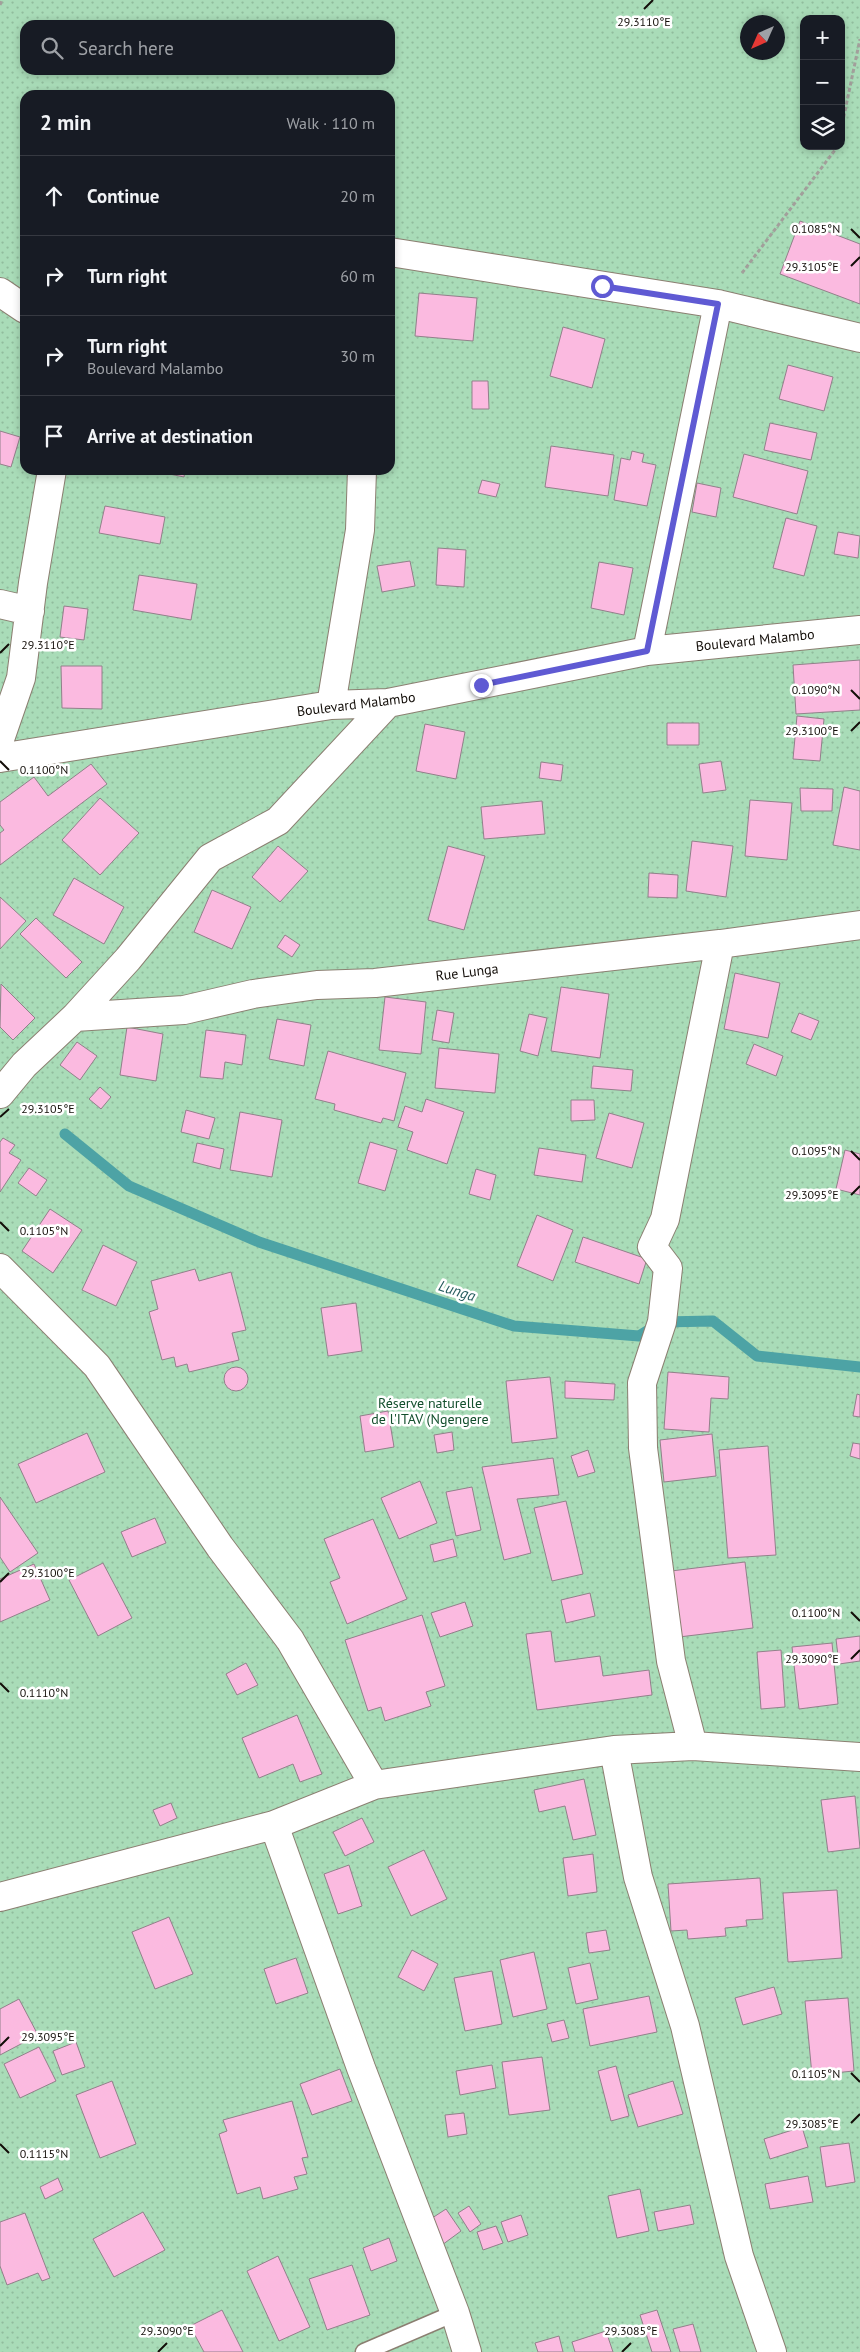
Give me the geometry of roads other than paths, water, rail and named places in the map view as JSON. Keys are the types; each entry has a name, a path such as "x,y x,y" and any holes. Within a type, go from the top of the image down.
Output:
{"street":[{"path":"395,253 718,304 860,338"},
{"path":"0,292 20,306"},
{"path":"647,651 718,304"},
{"path":"0,739 21,678 33,583 51,475"},
{"path":"332,705 360,530 362,475"},
{"path":"0,604 30,611"},
{"name":"Boulevard Malambo","path":"0,758 332,705 388,704 647,651 860,630"},
{"path":"0,1094 24,1065 75,1017 128,959 210,858 278,821 388,704"},
{"name":"Rue Lunga","path":"75,1017 184,1010 253,994 317,985 376,983 720,944 860,925"},
{"path":"693,1746 671,1661 643,1448 642,1383 662,1322 668,1268 652,1247 666,1219 720,944"},
{"path":"0,1268 97,1366 220,1547 290,1640 374,1785"},
{"path":"0,1897 274,1825 374,1785 614,1750 693,1746 860,1757"},
{"path":"614,1750 638,1877 685,2026 739,2256 772,2352"},
{"path":"274,1825 361,2068 455,2314 467,2352"}],"lane":[{"path":"364,2352 455,2314"}],"waterway":[{"name":"Lunga","path":"65,1134 129,1186 259,1242 514,1326 639,1336 662,1322 713,1321 757,1356 860,1367"}],"park label":[{"name":"Réserve naturelle de l'ITAV (Ngengere","path":"430,1412"}]}
